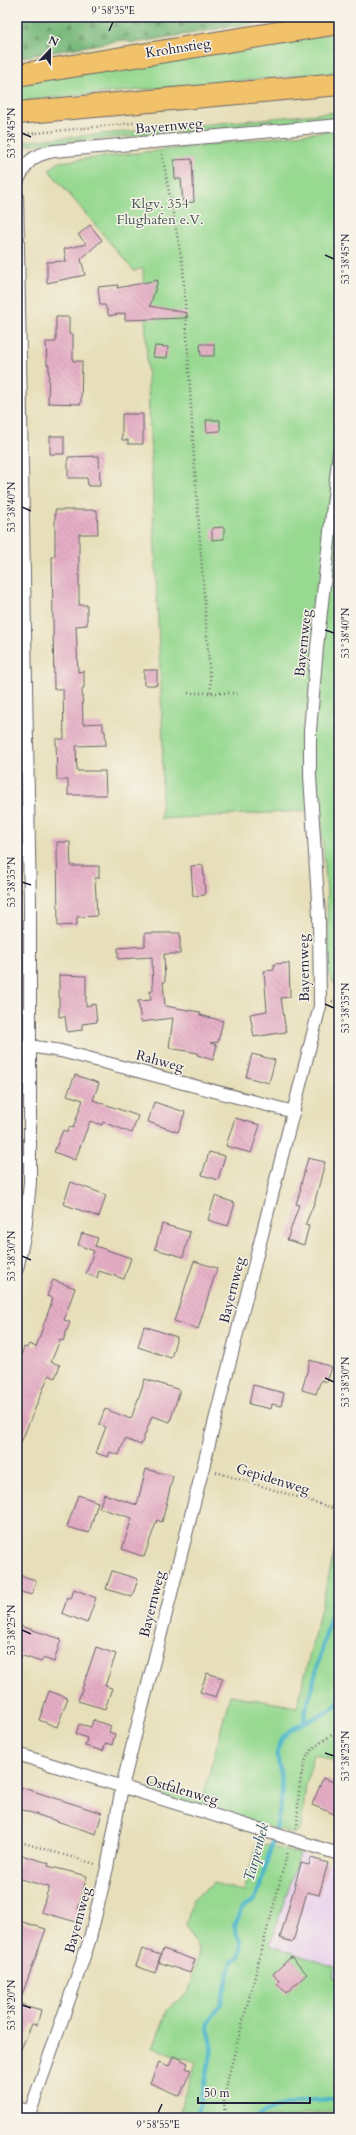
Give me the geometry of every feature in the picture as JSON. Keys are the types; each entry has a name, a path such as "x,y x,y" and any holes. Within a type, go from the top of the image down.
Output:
{"highway":[{"name":"Krohnstieg","path":"17,75 339,23"},
{"path":"17,113 339,84"}],"street":[{"name":"Bayernweg","path":"17,182 26,163 39,153 339,125"},
{"path":"17,195 30,904 23,1047 30,1182 26,1232 17,1269"},
{"name":"Bayernweg","path":"29,2115 89,1942 107,1868 122,1787 202,1468 294,1112 321,998 310,776 310,731 317,647 339,452"},
{"name":"Rahweg","path":"23,1047 62,1051 294,1112"},
{"name":"Ostfalenweg","path":"17,1754 258,1827 339,1854"},
{"path":"17,2108 29,2115"}],"path":[{"path":"17,135 24,134"},
{"path":"159,142 183,268 194,466 212,692"},
{"path":"188,693 240,693"},
{"name":"Gepidenweg","path":"202,1468 339,1510"},
{"path":"225,2118 224,2100 229,2074 290,1846 289,1837 297,1834 299,1794 306,1761 315,1747 339,1730"},
{"path":"17,1841 107,1868"},
{"path":"304,2118 339,2114"}],"shaded area":[{"path":"300,1854 339,1865 339,1979 333,1977 335,1967 270,1945"}],"green space":[{"path":"17,17 231,17 229,27 134,43 122,40 17,58"},
{"path":"231,17 289,17 229,27"},
{"path":"339,33 339,72 27,100 27,103 17,104 17,83"},
{"path":"339,112 339,117 334,119 25,145 17,152 17,142"},
{"name":"Klgv. 354 Flughafen e.V.","path":"339,130 339,1000 338,989 329,976 327,894 320,810 161,819 163,740 143,268 134,271 49,170 59,162"},
{"path":"339,1533 339,1763 314,1754 306,1785 301,1828 294,1834 150,1792 152,1786 202,1801 230,1695 297,1707"},
{"path":"257,1843 300,1854 270,1945 335,1967 333,1977 339,1979 339,2112 311,2113 292,2118 178,2118 196,2062 153,2048 168,2009 189,1991 199,1952 186,1925 193,1899 214,1883 244,1892"}],"building":[{"path":"192,159 194,202 183,203 181,179 175,179 174,160"},
{"path":"90,225 102,240 81,259 85,275 47,283 47,262 66,261 64,249 87,244 78,235"},
{"path":"158,280 150,306 187,313 187,318 125,320 125,313 109,316 105,305 100,305 98,287 118,285 117,288"},
{"path":"56,317 69,317 69,334 73,334 73,361 82,361 81,404 48,403 49,365 47,365 46,342 56,342"},
{"path":"200,344 214,344 214,356 201,356"},
{"path":"155,346 168,347 167,358 153,357"},
{"path":"122,414 143,414 143,444 128,444 128,440 122,440"},
{"path":"206,420 220,420 220,431 207,432"},
{"path":"50,436 64,436 64,454 50,454"},
{"path":"99,456 100,486 88,486 87,478 68,478 68,457"},
{"path":"55,510 97,510 98,534 79,534 79,605 87,605 87,625 76,626 78,672 84,671 84,688 82,688 83,724 103,723 106,745 76,746 77,771 105,771 106,795 68,795 68,780 57,780 56,739 64,739 63,689 54,689 52,556 55,555"},
{"path":"224,527 224,539 212,540 212,528"},
{"path":"144,670 157,670 157,685 144,685"},
{"path":"57,842 70,842 71,866 99,866 99,878 95,878 97,916 77,917 77,925 58,926"},
{"path":"203,865 205,895 193,896 191,866"},
{"path":"145,933 180,933 180,954 164,954 165,982 163,982 165,1006 200,1012 200,1015 223,1021 218,1042 210,1043 217,1045 213,1060 197,1055 198,1053 169,1048 173,1018 141,1022 138,1001 151,1000 150,991 153,991 152,957 118,959 118,948 145,946"},
{"path":"289,963 290,997 281,998 286,1032 254,1037 250,1014 267,1011 264,971 274,970 274,964"},
{"path":"59,975 86,976 86,1006 95,1004 97,1022 82,1024 82,1030 67,1032 65,1016 59,1017"},
{"path":"252,1054 275,1060 269,1083 246,1077"},
{"path":"75,1075 99,1083 93,1100 138,1116 132,1133 103,1122 102,1125 90,1121 75,1160 54,1152 63,1130 67,1132 69,1127 73,1128 83,1100 67,1095"},
{"path":"154,1102 185,1112 178,1132 148,1122"},
{"path":"235,1118 260,1125 251,1153 226,1146"},
{"path":"209,1152 225,1156 218,1180 202,1175"},
{"path":"308,1158 325,1162 315,1201 305,1225 309,1226 304,1245 287,1240 299,1205 296,1204"},
{"path":"71,1182 106,1195 99,1217 63,1204"},
{"path":"215,1196 235,1203 228,1226 208,1220"},
{"path":"162,1224 190,1232 183,1257 155,1249"},
{"path":"82,1233 98,1238 95,1246 131,1258 124,1279 99,1271 97,1278 86,1274 94,1251 78,1245"},
{"path":"194,1261 217,1268 198,1329 174,1321"},
{"path":"53,1280 75,1288 64,1320 70,1322 63,1341 60,1340 51,1362 60,1365 55,1378 49,1375 17,1452 17,1365 24,1347 27,1348 29,1344 36,1347 53,1298 47,1296"},
{"path":"144,1326 177,1337 171,1358 138,1347"},
{"path":"310,1360 332,1367 327,1382 321,1380 316,1394 302,1390"},
{"path":"145,1379 180,1390 170,1422 152,1416 141,1445 125,1439 119,1455 110,1452 108,1457 96,1453 106,1427 99,1424 105,1409 131,1419"},
{"path":"253,1385 284,1393 281,1406 272,1404 271,1409 249,1404"},
{"path":"146,1469 173,1476 162,1522 157,1520 144,1557 122,1549 132,1518 99,1508 104,1494 137,1505"},
{"path":"78,1495 98,1502 89,1533 67,1527"},
{"path":"112,1571 138,1579 132,1597 106,1589"},
{"path":"19,1575 36,1580 32,1595 17,1591"},
{"path":"74,1589 96,1598 87,1623 62,1613 68,1597 71,1599"},
{"path":"17,1625 61,1639 54,1662 43,1658 41,1662 17,1654"},
{"path":"96,1647 116,1654 105,1686 112,1688 105,1709 78,1701"},
{"path":"207,1673 223,1678 216,1697 200,1692"},
{"path":"49,1691 68,1698 57,1727 39,1720"},
{"path":"93,1720 111,1726 109,1732 115,1734 112,1745 106,1743 103,1751 85,1746 87,1738 76,1734 79,1724 91,1727"},
{"path":"323,1778 339,1784 339,1816 312,1805"},
{"path":"17,1786 102,1813 96,1834 17,1808"},
{"path":"21,1855 49,1863 48,1866 87,1876 78,1909 84,1911 80,1923 41,1912 49,1887 17,1878 17,1869"},
{"path":"311,1858 328,1863 319,1895 307,1892 293,1942 280,1938 301,1863 309,1865"},
{"path":"19,1921 46,1929 19,2003 17,2003 17,1954 20,1944 17,1943 17,1929"},
{"path":"142,1949 161,1955 155,1973 136,1966"},
{"path":"163,1949 195,1960 190,1973 158,1962"},
{"path":"291,1957 307,1974 286,1993 277,1983 279,1981 273,1974"},
{"path":"17,2003 41,2010 37,2025 32,2024 17,2058"},
{"path":"173,2056 188,2063 186,2068 191,2070 180,2096 150,2083 159,2062 169,2066"}],"waterway":[{"path":"304,1722 339,1584"},
{"name":"Tarpenbek","path":"194,2118 201,2101 211,2054 212,2044 208,2030 208,2023 220,2005 232,1962 239,1957 241,1949 240,1940 236,1933 235,1925 243,1907 255,1899 259,1889 279,1814 282,1783 278,1761 278,1747 285,1735 291,1730 298,1725 327,1712 339,1701"},
{"path":"254,2118 274,2108 295,2102 339,2099"}]}
